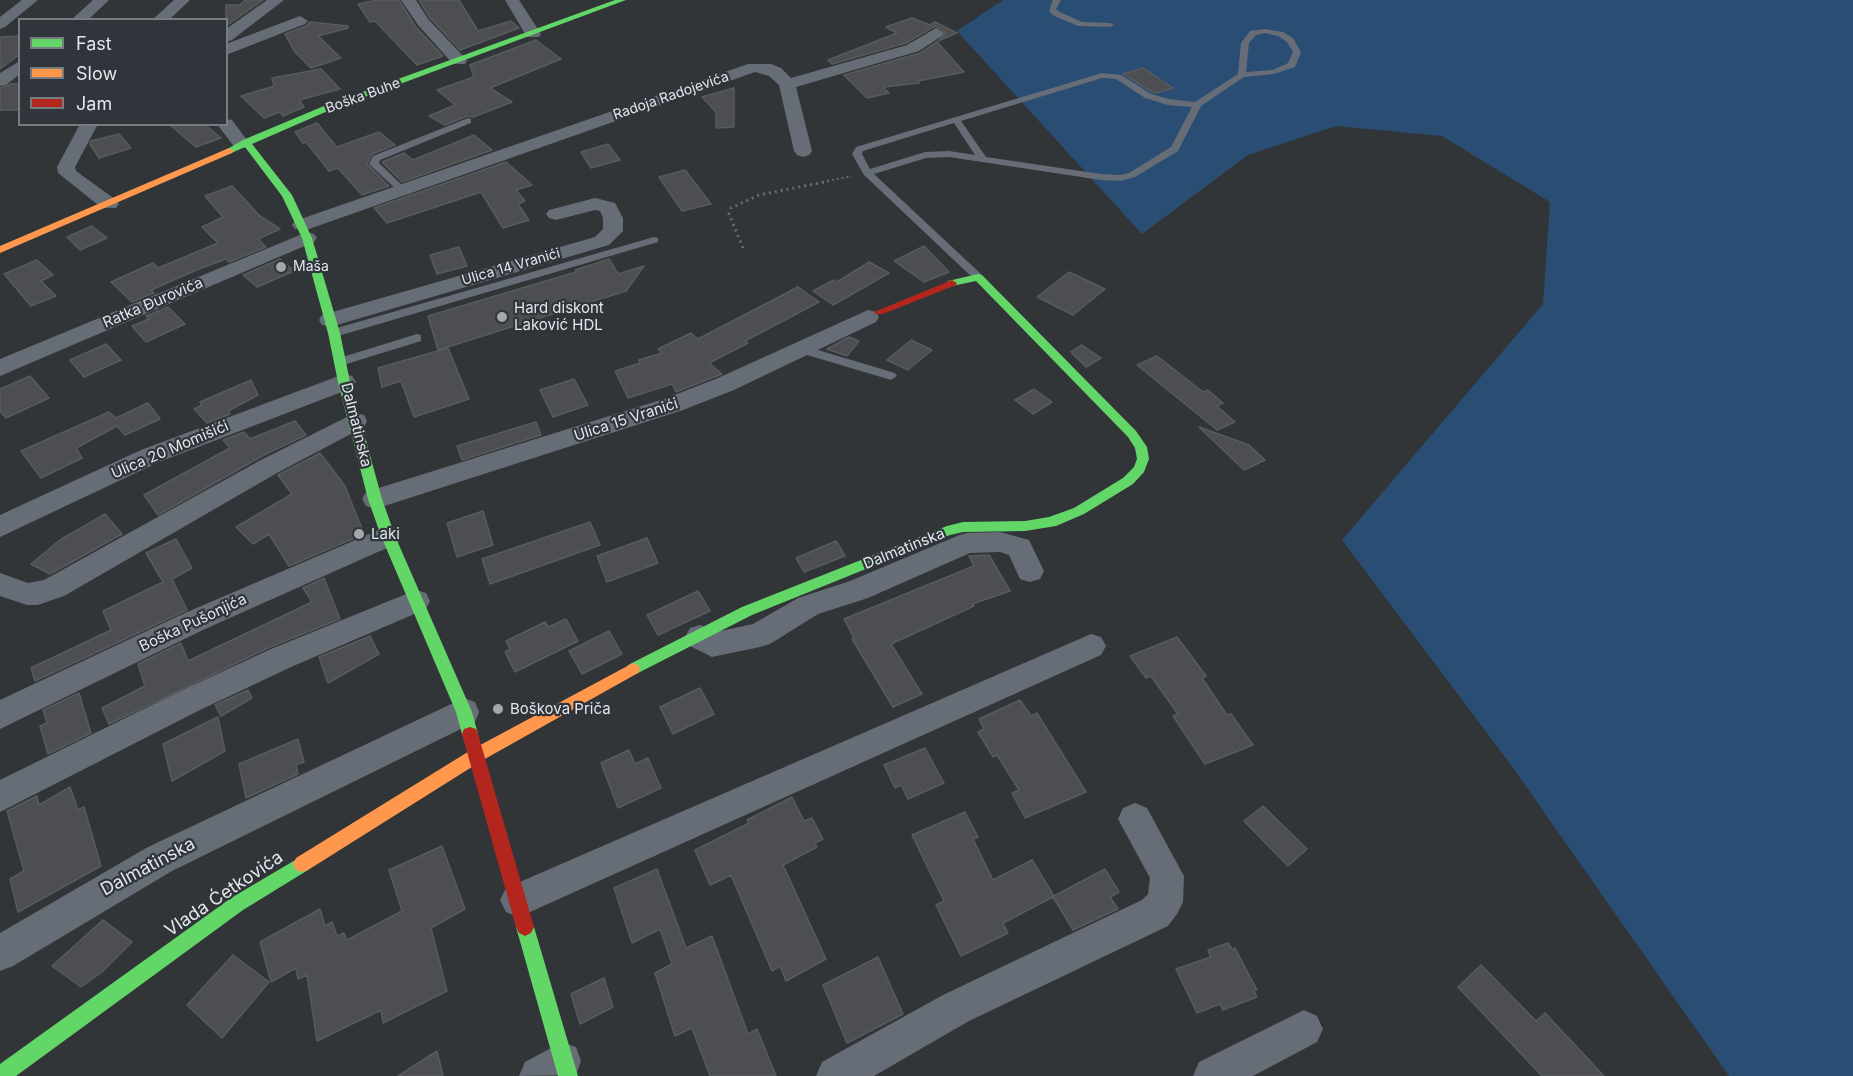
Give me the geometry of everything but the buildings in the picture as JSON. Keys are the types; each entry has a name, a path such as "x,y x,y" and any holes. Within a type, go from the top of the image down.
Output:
{"street":[{"path":"0,24 31,0"},
{"path":"80,18 102,0"},
{"path":"161,18 183,0"},
{"path":"228,36 277,0"},
{"path":"408,0 423,22 459,61"},
{"path":"512,0 533,34"},
{"name":"Boška Buhe","path":"0,250 327,108 622,0"},
{"path":"228,49 300,21"},
{"path":"803,151 787,84 853,68 913,48 936,33"},
{"name":"Radoja Radojevića","path":"305,231 402,190 754,67 765,67 775,72 787,84"},
{"path":"0,81 18,68"},
{"path":"88,126 66,167 67,173 109,204"},
{"path":"228,126 244,143"},
{"name":"Dalmatinska","path":"244,143 287,195 305,231 332,326 375,499 388,536 464,712 477,755 518,900 556,1071"},
{"name":"Ulica 14 Vranići","path":"332,326 602,241 613,231 613,218 608,207 595,204 556,214"},
{"name":"Ratka Đurovića","path":"0,368 305,231"},
{"path":"873,314 933,290 978,277"},
{"name":"Dalmatinska","path":"477,755 606,682 700,637 747,611 947,531 963,527 1025,526 1051,522 1079,511 1128,481 1139,470 1143,459 1141,447 1132,434 978,277"},
{"name":"Ulica 15 Vranići","path":"375,499 675,404 726,384 873,314"},
{"name":"Ulica 20 Momišići","path":"0,527 150,456 342,372"},
{"path":"0,584 27,594 38,594 54,588 267,467 355,421"},
{"name":"Boška Pušonjića","path":"0,715 195,621 388,536"},
{"path":"700,637 712,645 760,635 808,606 858,590 967,543 1000,542 1019,547 1030,571"},
{"path":"0,797 197,697 291,654 417,601"},
{"path":"518,900 1091,646"},
{"name":"Dalmatinska","path":"0,953 160,859 464,712"},
{"name":"Vlada Ćetkovića","path":"0,1076 237,904 477,755"},
{"path":"836,1076 956,1008 1155,913 1164,902 1167,876 1135,819"},
{"path":"1213,1076 1304,1029"}],"lane":[{"path":"1057,0 1052,9 1057,14 1081,24 1110,26"},
{"path":"867,173 924,155 949,154 1101,177 1120,178 1132,175 1175,149 1197,105 1242,75 1274,72 1292,65 1297,52 1290,40 1280,34 1265,31 1253,33 1245,43 1242,75"},
{"path":"978,277 867,173 857,154 859,149 1102,75 1118,77 1148,96 1168,102 1197,105"},
{"path":"956,120 982,158"},
{"path":"402,190 374,164 376,158 468,121"},
{"path":"332,326 654,240"},
{"path":"342,372 417,339"},
{"path":"801,349 891,376"}],"path":[{"path":"743,248 729,214 731,208 759,195 867,173"}],"shaded area":[{"path":"1003,0 1853,0 1853,1076 1729,1076 1511,765 1342,540 1543,304 1550,202 1442,136 1336,126 1248,155 1142,234 957,31"}],"traffic: fast":[{"path":"229,151 327,108 622,0"},
{"path":"246,142 287,195 307,238 334,333 344,382 375,499 388,536 464,712 470,734"},
{"path":"633,669 747,611 947,531 963,527 1025,526 1051,522 1079,511 1128,481 1139,469 1143,459 1141,447 1132,434 978,277 952,283"},
{"path":"0,1076 237,904 302,864"},
{"path":"525,927 568,1076"}],"traffic: slow":[{"path":"0,250 229,151"},
{"path":"302,864 477,755 633,669"}],"traffic: jam":[{"path":"879,312 952,283"},
{"path":"470,734 525,927"}],"place":[{"name":"Maša","path":"281,267"},
{"name":"Hard diskont Laković HDL","path":"502,317"},
{"name":"Laki","path":"359,534"},
{"name":"Boškova Priča","path":"498,709"}]}
